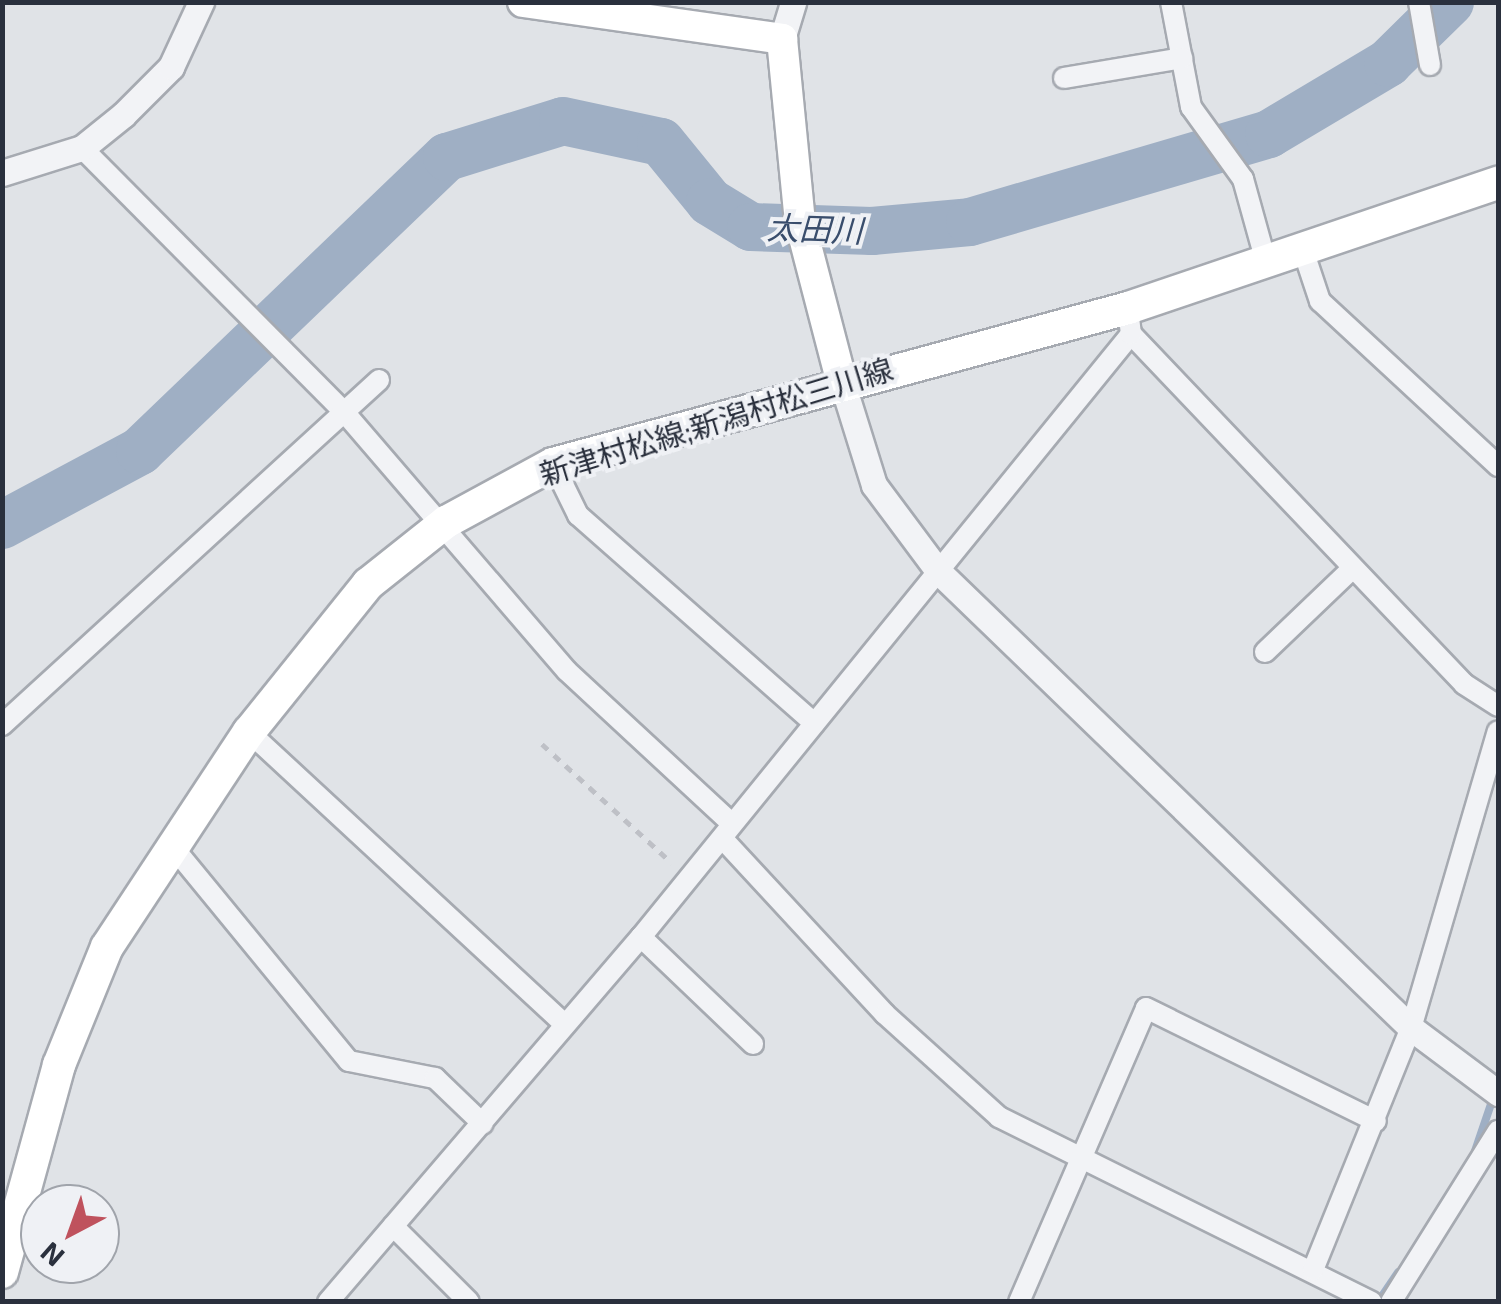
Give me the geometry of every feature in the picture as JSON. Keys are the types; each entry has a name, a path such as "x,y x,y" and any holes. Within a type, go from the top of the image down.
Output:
{"main road":[{"path":"523,2 782,40 800,222 841,379"},
{"name":"新津村松線;新潟村松三川線","path":"2,1272 59,1066 107,948 249,732 368,584 446,522 553,464 841,379 1129,321 1266,262 1498,182"}],"street":[{"path":"2,172 82,148 170,67 200,2"},
{"path":"782,40 793,2"},
{"path":"1170,2 1191,106 1244,179 1266,262"},
{"path":"1419,2 1430,65"},
{"path":"1064,78 1182,58"},
{"path":"82,148 215,290 338,406 446,522 567,671 727,831 885,1014 999,1117 1372,1302"},
{"path":"1303,250 1320,301 1498,466"},
{"path":"328,1302 642,937 938,571 1129,321 1352,569 1464,684 1498,706"},
{"path":"841,379 874,485 938,571 1411,1028 1498,1093"},
{"path":"2,726 338,406 380,380"},
{"path":"553,464 578,515 814,723"},
{"path":"1265,652 1352,569"},
{"path":"1313,1270 1411,1028 1498,731"},
{"path":"249,732 564,1024"},
{"path":"173,847 349,1061 435,1078 483,1124"},
{"path":"642,937 753,1044"},
{"path":"1019,1302 1146,1008 1376,1122"},
{"path":"1390,1302 1498,1130"},
{"path":"393,1226 468,1302"}],"path":[{"path":"542,744 689,878"}],"waterway":[{"name":"太田川","path":"2,525 140,451 447,157 563,121 661,142 710,202 751,227 872,231 970,222 1269,134 1388,63 1450,2"},
{"path":"1475,1151 1493,1098"},
{"path":"1378,1302 1398,1272"}]}
